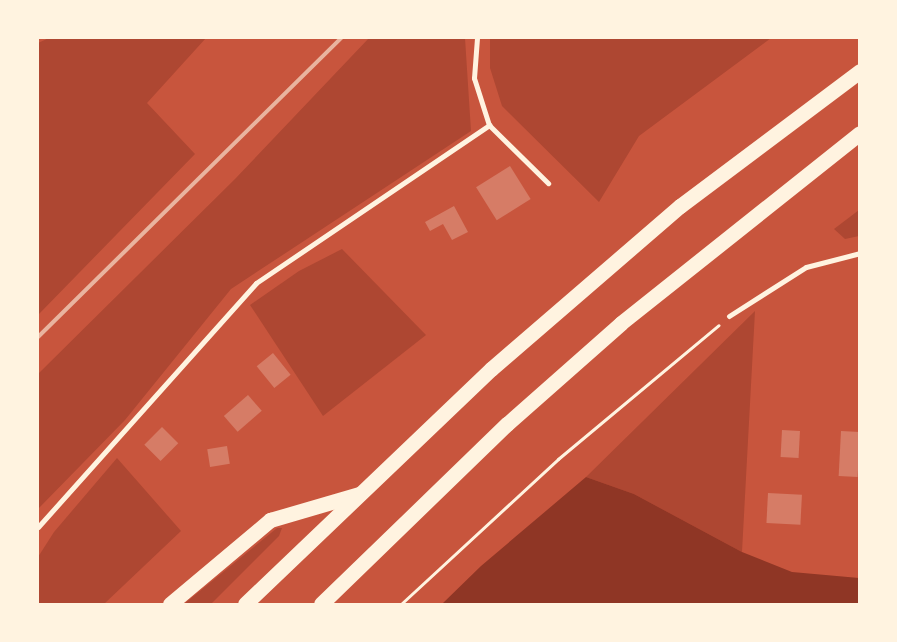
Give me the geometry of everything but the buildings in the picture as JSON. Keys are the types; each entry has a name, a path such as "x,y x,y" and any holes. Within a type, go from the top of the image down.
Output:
{"highway":[{"path":"245,604 490,369 680,206 860,71"},
{"path":"321,604 507,424 621,323 860,133"},
{"path":"170,604 270,520 362,492"}],"street":[{"path":"477,38 474,78 488,125 548,183"},
{"path":"38,527 256,283 488,125"},
{"path":"729,316 806,267 860,253"}],"path":[{"path":"401,604 558,459 729,316"}],"shaded area":[{"path":"49,38 206,38 147,103 195,154 38,315 38,43"},
{"path":"369,38 465,38 471,131 231,289 125,420 38,509 38,374 235,179"},
{"path":"490,38 771,38 639,136 599,202 502,106 490,68"},
{"path":"859,210 859,236 845,239 834,229"},
{"path":"342,249 426,335 323,416 250,305 299,271"},
{"path":"755,311 742,552 634,494 586,477"},
{"path":"117,458 181,531 104,604 38,604 38,557 54,532"},
{"path":"586,477 634,494 742,552 792,572 859,578 859,604 442,604 481,566"},
{"path":"277,528 282,528 279,536 211,604 184,604"}],"railway":[{"path":"38,337 341,38"}]}
